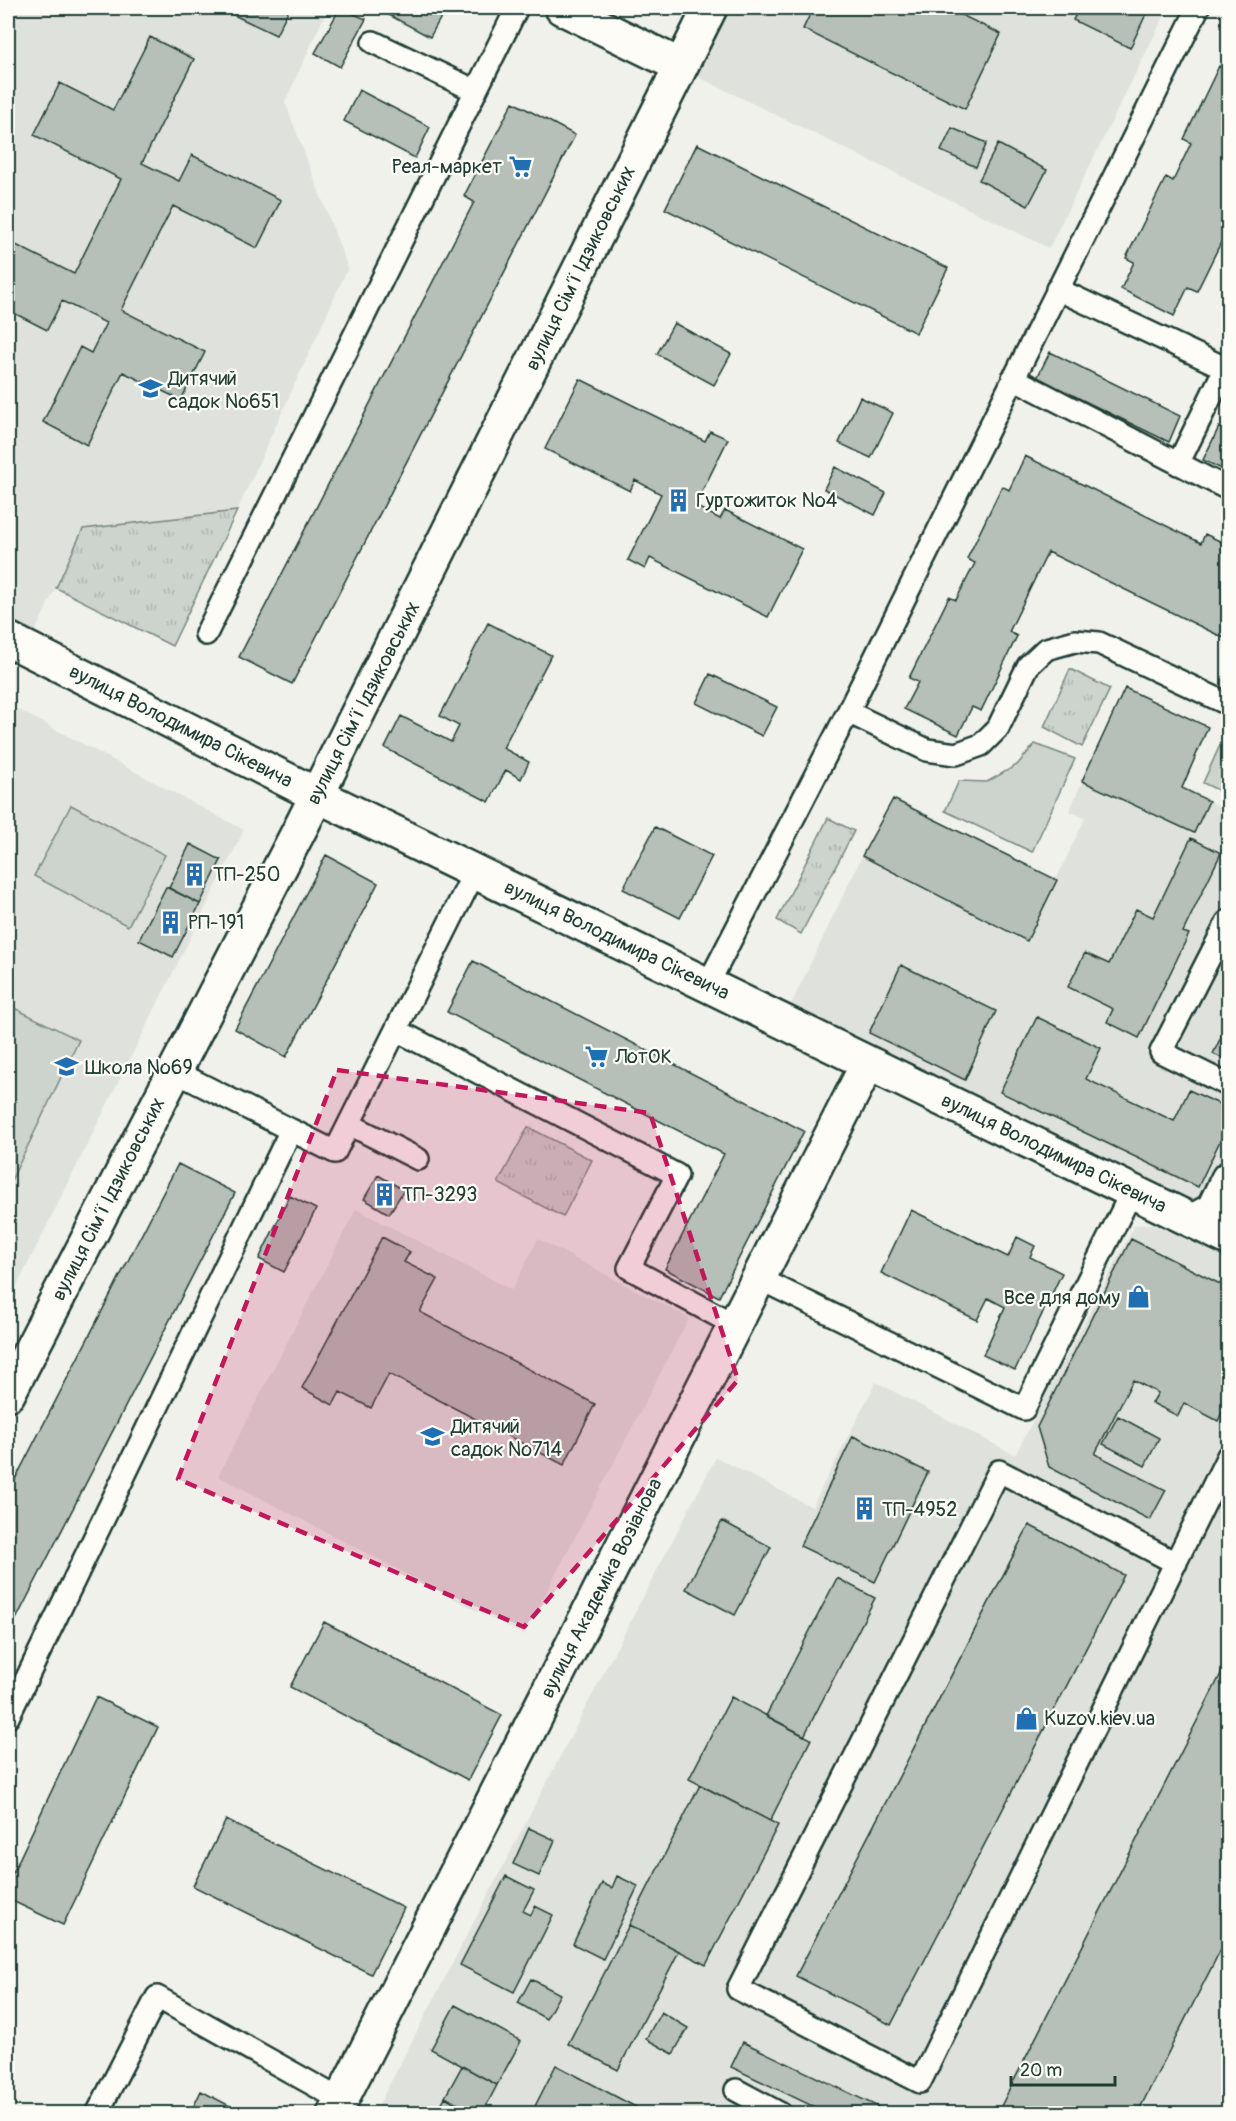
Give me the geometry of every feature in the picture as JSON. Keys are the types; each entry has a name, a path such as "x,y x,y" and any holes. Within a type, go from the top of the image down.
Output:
{"street":[{"path":"562,8 681,66"},
{"name":"вулиця Сімʼї Ідзиковських","path":"8,1394 317,795 710,8"},
{"name":"вулиця Володимира Сікевича","path":"8,639 317,795 1228,1238"},
{"name":"вулиця Академіка Возіанова","path":"338,2107 868,1063"},
{"path":"1193,1221 1213,1210 1228,1179"}],"lane":[{"path":"206,634 517,8"},
{"path":"708,984 848,712 1198,8"},
{"path":"373,42 476,91"},
{"path":"1057,289 1227,365 1178,464"},
{"path":"1013,378 1228,489"},
{"path":"848,712 927,750 956,754 981,745 998,728 1028,666 1046,649 1075,641 1099,643 1228,704"},
{"path":"174,1071 335,1152 475,871"},
{"path":"1228,921 1161,1052 1228,1085"},
{"path":"396,1030 677,1175 629,1268 735,1325"},
{"path":"349,1124 418,1160"},
{"path":"8,1717 291,1130"},
{"path":"758,1278 1024,1408 1132,1191"},
{"path":"1176,1563 999,1471 738,1989 920,2082 1176,1563 1228,1456"},
{"path":"97,2114 157,1997 338,2107"},
{"path":"736,2090 781,2114"}],"highlighted area":[{"path":"337,1070 650,1113 738,1380 524,1627 178,1479"}],"shaded area":[{"name":"Дитячий садок №651","path":"8,8 328,8 285,102 348,268 237,511 83,529 35,632 8,618"},
{"path":"721,8 1168,8 1049,248 688,72"},
{"path":"1125,688 1208,727 1182,787 1228,811 1228,1149 1194,1221 1228,1238 1228,2113 374,2114 716,1457 812,1507 876,1382 1015,1455 1135,1225 1192,1221 783,1021 862,856 893,799 1056,880 1085,818 1069,811"},
{"name":"Школа №69","path":"8,704 244,830 8,1304"},
{"name":"Дитячий садок №714","path":"356,1209 512,1290 538,1239 689,1318 524,1635 218,1476"}],"green space":[{"path":"237,511 172,646 56,588 83,529"},
{"path":"1070,669 1110,689 1082,747 1044,727"},
{"path":"1225,734 1228,735 1228,795 1203,783"},
{"path":"1035,744 1075,759 1032,852 945,811 959,781 987,782 1017,765"},
{"path":"71,805 165,855 128,926 34,876"},
{"path":"828,818 854,831 801,934 777,920"},
{"path":"8,1005 79,1040 8,1187"},
{"path":"528,1127 592,1160 563,1217 498,1183"}],"building":[{"path":"219,8 285,8 289,9 276,35"},
{"path":"340,8 366,19 340,67 315,53"},
{"path":"390,8 446,8 430,37 387,14"},
{"path":"813,8 947,8 1001,34 965,109 803,29"},
{"path":"1079,8 1149,8 1130,48 1073,20"},
{"path":"150,37 194,59 142,163 179,181 192,155 281,200 257,248 173,206 121,310 205,352 181,400 123,372 87,445 43,422 80,347 91,353 106,323 62,301 47,330 8,310 8,241 74,274 121,179 34,135 60,83 113,110"},
{"path":"1228,64 1228,208 1226,213 1228,214 1228,228 1197,291 1188,287 1174,316 1121,289 1134,262 1126,258 1166,177 1173,181 1191,143 1184,139 1219,66 1226,70"},
{"path":"359,90 430,127 415,158 344,121"},
{"path":"513,102 575,135 292,684 239,657 474,202 464,196"},
{"path":"952,128 987,143 976,167 941,151"},
{"path":"697,144 948,268 916,333 665,209"},
{"path":"998,144 1047,170 1028,206 979,180"},
{"path":"674,323 731,354 714,385 657,354"},
{"path":"1050,352 1180,416 1169,442 1037,378"},
{"name":"Гуртожиток №4","path":"580,379 705,441 710,431 728,439 695,506 720,519 725,510 802,549 768,617 650,558 645,569 628,560 661,494 635,480 630,491 545,449"},
{"path":"860,397 893,413 871,458 839,443"},
{"path":"1219,427 1228,431 1228,472 1203,460"},
{"path":"1025,456 1201,543 1205,534 1228,545 1228,640 1048,552 1009,632 1017,636 981,711 972,707 958,735 904,709 918,682 909,678 949,597 956,600 975,563 967,559 1002,486 1009,490"},
{"path":"835,467 886,493 875,515 824,489"},
{"path":"488,623 551,655 503,748 529,762 521,779 506,770 489,802 385,748 401,716 451,742 459,726 440,716"},
{"path":"710,674 777,707 762,736 696,703"},
{"path":"1125,688 1208,727 1182,788 1209,801 1194,833 1082,781"},
{"path":"893,799 1057,880 1027,941 862,856"},
{"path":"655,827 712,856 680,918 623,889"},
{"path":"1191,838 1221,853 1183,932 1189,934 1139,1038 1107,1022 1113,1009 1068,987 1085,953 1109,964 1136,909 1153,917"},
{"name":"ТП-250","path":"190,844 221,860 200,904 169,888"},
{"path":"326,855 378,883 286,1057 235,1029"},
{"name":"РП-191","path":"166,887 200,904 173,957 139,940"},
{"path":"473,961 804,1131 719,1297 665,1269 724,1154 447,1012"},
{"path":"901,965 996,1011 965,1080 869,1033"},
{"path":"1037,1017 1101,1048 1086,1079 1174,1121 1189,1090 1228,1108 1228,1124 1198,1187 1000,1092"},
{"path":"1228,1022 1228,1061 1213,1054"},
{"path":"178,1164 235,1193 8,1635 8,1493"},
{"name":"ТП-3293","path":"378,1175 404,1190 389,1214 364,1199"},
{"path":"290,1196 316,1209 284,1272 259,1259"},
{"path":"911,1210 1008,1257 1017,1237 1035,1246 1030,1257 1062,1273 1015,1370 983,1355 1005,1307 988,1298 977,1320 881,1273"},
{"path":"382,1237 410,1252 404,1262 438,1279 420,1312 595,1404 564,1465 389,1374 371,1408 340,1392 333,1405 302,1388"},
{"path":"1131,1239 1228,1288 1228,1400 1218,1421 1184,1403 1178,1416 1152,1403 1158,1393 1133,1380 1095,1454 1166,1490 1150,1520 1049,1467 1037,1427"},
{"path":"1118,1416 1159,1438 1145,1466 1103,1444"},
{"name":"ТП-4952","path":"853,1436 928,1472 875,1582 800,1546"},
{"path":"722,1521 771,1547 735,1615 686,1589"},
{"path":"1029,1525 1124,1575 891,2025 796,1976"},
{"path":"837,1578 875,1598 804,1736 766,1716"},
{"path":"324,1622 502,1715 468,1780 290,1687"},
{"path":"1228,1660 1228,1935 1137,2114 997,2114"},
{"path":"96,1697 158,1727 63,1925 8,1899 8,1883"},
{"path":"731,1697 811,1739 770,1821 689,1779"},
{"path":"700,1785 778,1825 706,1965 629,1925"},
{"path":"226,1820 404,1908 371,1974 193,1886"},
{"path":"529,1828 555,1840 539,1876 513,1864"},
{"path":"506,1876 534,1890 523,1911 531,1915 535,1906 553,1915 514,1992 460,1965"},
{"path":"617,1876 638,1886 603,1959 573,1944 602,1883 612,1888"},
{"path":"629,1925 679,1951 618,2070 568,2044"},
{"path":"531,1979 560,1994 546,2019 518,2003"},
{"path":"455,2005 521,2041 497,2085 431,2049"},
{"path":"661,2012 688,2028 673,2054 646,2039"},
{"path":"743,2042 885,2110 883,2114 829,2114 731,2067"},
{"path":"556,2065 649,2114 531,2114"},
{"path":"462,2066 497,2085 482,2114 476,2114 445,2097"},
{"path":"201,2091 232,2107 229,2114 190,2114"},
{"path":"445,2097 476,2114 436,2114"}],"place":[{"name":"Реал-маркет","path":"520,166"},
{"name":"Дитячий садок №651","path":"150,389"},
{"name":"Гуртожиток №4","path":"678,500"},
{"name":"ТП-250","path":"195,874"},
{"name":"РП-191","path":"170,922"},
{"name":"ЛотОК","path":"597,1056"},
{"name":"Школа №69","path":"67,1067"},
{"name":"ТП-3293","path":"384,1194"},
{"name":"Все для дому","path":"1138,1297"},
{"name":"Дитячий садок №714","path":"433,1437"},
{"name":"ТП-4952","path":"864,1509"},
{"name":"Kuzov.kiev.ua","path":"1026,1718"}]}
